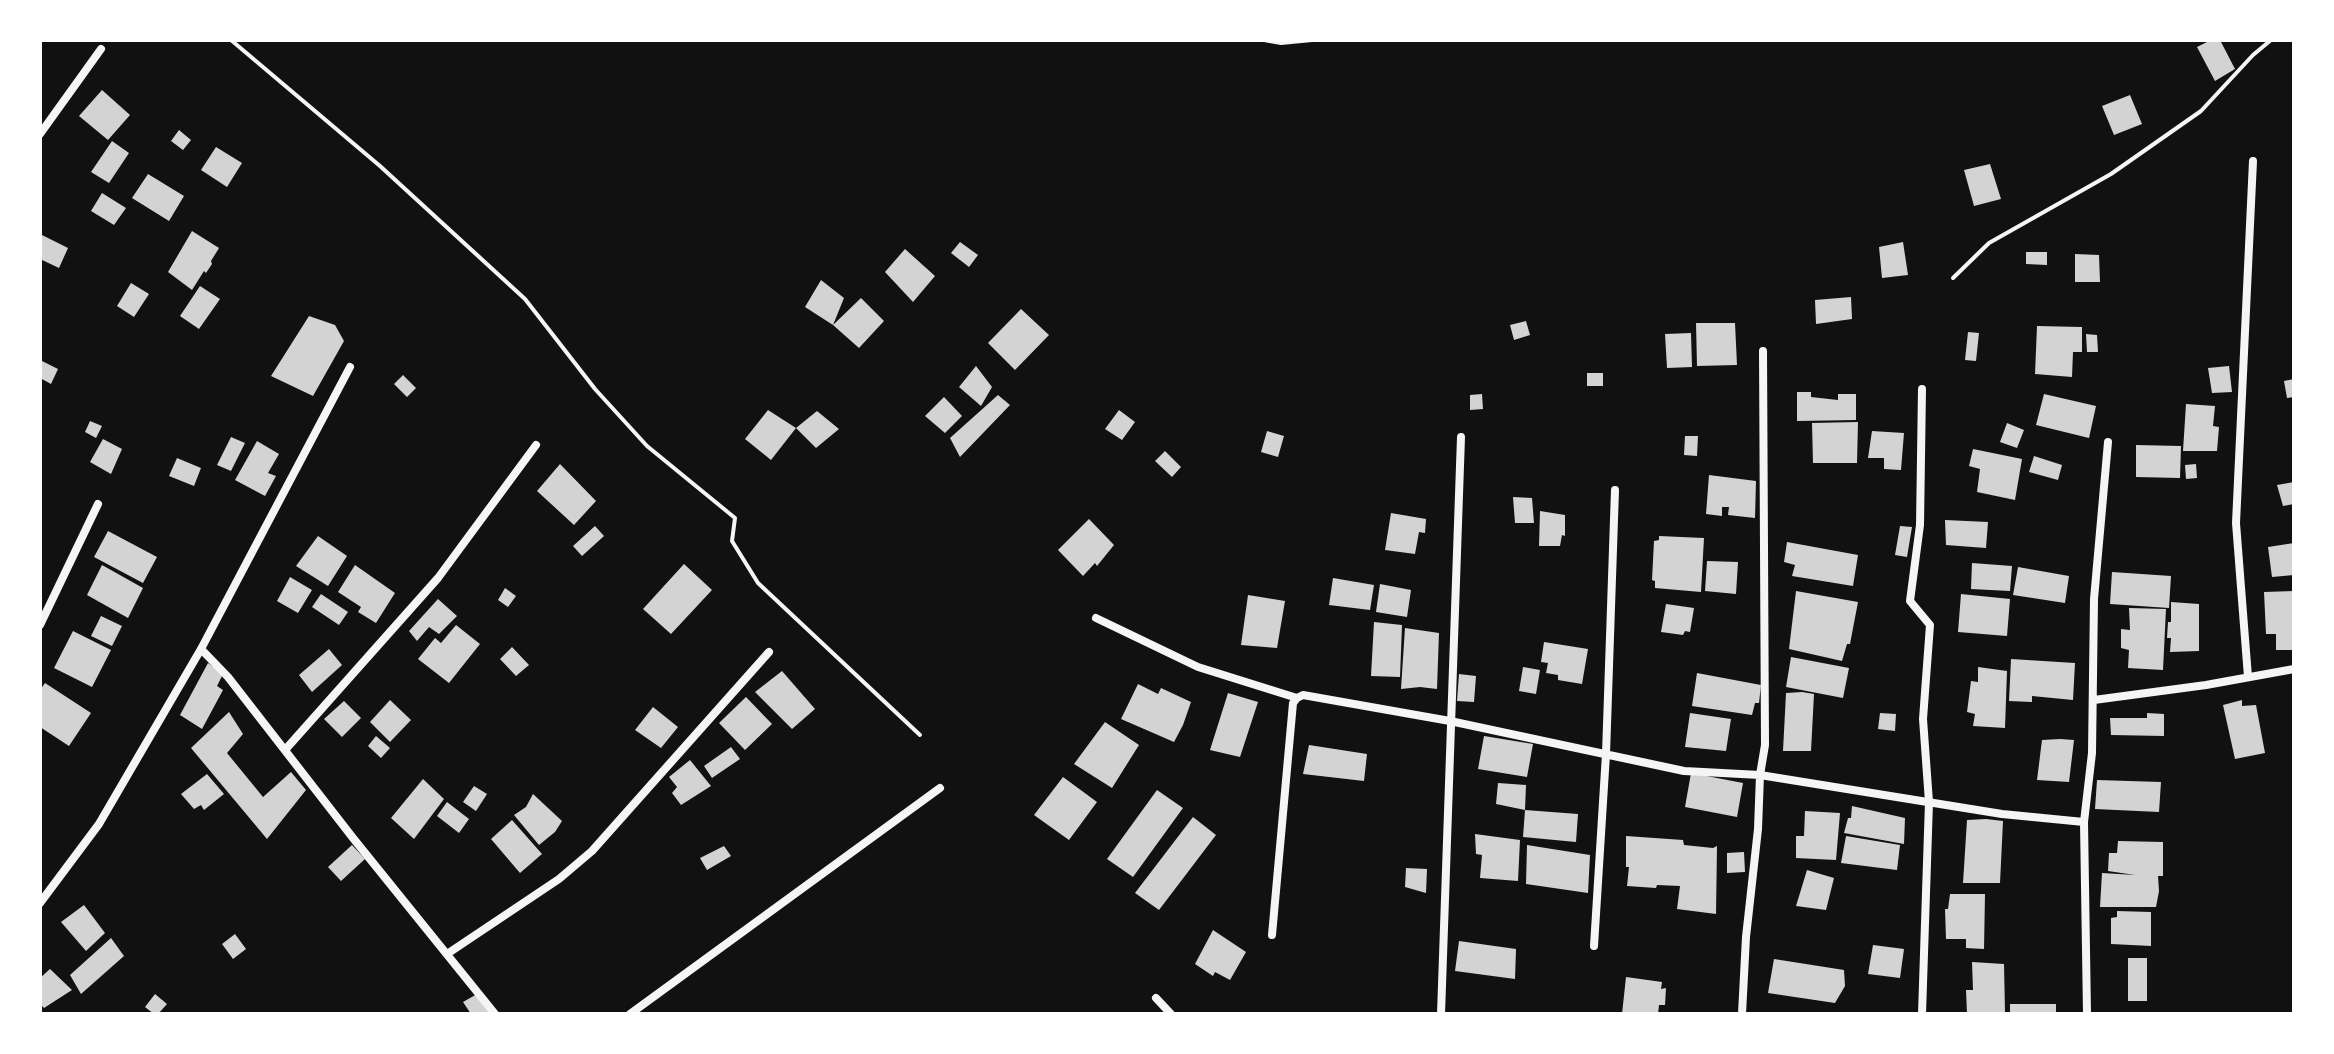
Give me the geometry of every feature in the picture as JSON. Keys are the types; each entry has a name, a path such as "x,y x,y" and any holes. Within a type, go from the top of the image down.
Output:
{"street":[{"path":"40,134 101,49"},
{"path":"2248,677 2236,523 2253,161"},
{"path":"1742,1014 1746,937 1765,745 1763,351"},
{"path":"40,903 99,824 201,649 350,367"},
{"path":"1922,389 1920,525 1910,601 1930,625 1923,719 1929,802 1922,1014"},
{"path":"1441,1014 1461,437"},
{"path":"2087,1014 2084,822 2092,753 2094,599 2108,442"},
{"path":"285,750 438,578 536,445"},
{"path":"1594,946 1606,754 1615,490"},
{"path":"40,625 98,504"},
{"path":"1096,618 1198,667 1297,698"},
{"path":"201,649 228,677 495,1014"},
{"path":"447,954 559,879 592,851 769,652"},
{"path":"2094,700 2294,669"},
{"path":"1272,935 1293,703 1303,695 1450,721 1684,771 1760,775 2002,814 2084,822"},
{"path":"630,1014 940,788"},
{"path":"1156,998 1171,1014"}],"path":[{"path":"231,40 380,166 525,299 595,389 647,446 735,518 732,541 758,583 920,735"},
{"path":"1264,40 1281,43 1312,40"},
{"path":"1953,278 1989,243 2111,174 2201,111 2271,40"}],"building":[{"path":"2211,40 2220,40 2235,69 2215,81 2197,47"},
{"path":"102,90 130,115 108,140 79,116"},
{"path":"2130,95 2142,124 2114,135 2102,106"},
{"path":"179,130 191,140 183,150 171,141"},
{"path":"112,141 129,153 109,183 91,172"},
{"path":"216,147 242,163 227,187 201,170"},
{"path":"1990,164 2001,199 1974,206 1964,170"},
{"path":"148,174 184,196 169,221 132,198"},
{"path":"102,193 126,208 114,225 91,211"},
{"path":"192,231 219,248 212,264 192,290 168,272"},
{"path":"40,234 68,248 59,268 40,259"},
{"path":"960,242 978,255 969,267 951,253"},
{"path":"1903,242 1908,275 1882,278 1879,247"},
{"path":"905,249 935,276 913,302 885,272"},
{"path":"2026,252 2047,252 2047,265 2026,264"},
{"path":"2075,254 2099,255 2100,282 2075,282"},
{"path":"821,280 844,298 833,325 805,307"},
{"path":"131,283 149,294 134,317 117,306"},
{"path":"200,286 220,299 199,329 180,316"},
{"path":"1851,297 1852,319 1816,324 1815,300"},
{"path":"861,298 884,321 859,348 833,325"},
{"path":"1021,309 1049,335 1015,370 988,343"},
{"path":"309,316 335,325 344,341 313,396 271,376"},
{"path":"1526,321 1530,335 1514,340 1510,325"},
{"path":"1696,323 1735,323 1737,365 1697,366"},
{"path":"2037,326 2082,327 2082,352 2073,352 2072,377 2035,374"},
{"path":"1968,332 1979,333 1976,361 1965,360"},
{"path":"1691,333 1692,367 1667,368 1665,334"},
{"path":"2086,334 2097,335 2098,352 2087,352"},
{"path":"40,360 58,369 51,384 40,378"},
{"path":"976,366 992,387 981,406 959,387"},
{"path":"2229,366 2232,392 2212,393 2208,368"},
{"path":"1587,373 1603,373 1603,386 1587,386"},
{"path":"403,375 416,388 407,397 394,384"},
{"path":"2294,379 2294,397 2287,398 2284,381"},
{"path":"1797,392 1811,392 1811,397 1838,400 1838,394 1856,394 1856,420 1797,421"},
{"path":"1482,394 1483,409 1470,410 1470,395"},
{"path":"2044,394 2096,406 2089,438 2036,425"},
{"path":"998,395 1010,405 960,457 950,438"},
{"path":"944,397 962,416 945,433 925,416"},
{"path":"2186,404 2215,406 2213,426 2219,427 2217,451 2183,451"},
{"path":"768,410 796,428 771,460 745,439"},
{"path":"1119,410 1135,422 1122,440 1105,429"},
{"path":"817,411 839,429 816,448 796,428"},
{"path":"90,421 102,426 96,438 85,432"},
{"path":"1858,422 1857,463 1813,463 1812,423"},
{"path":"2007,423 2024,430 2017,448 2000,442"},
{"path":"1267,431 1284,436 1278,457 1261,452"},
{"path":"1872,431 1904,433 1901,470 1884,469 1884,458 1868,458"},
{"path":"1685,436 1698,436 1697,456 1684,455"},
{"path":"231,437 245,443 231,471 217,465"},
{"path":"103,439 122,449 111,474 90,462"},
{"path":"257,441 279,454 268,473 276,476 265,496 235,480"},
{"path":"2136,445 2181,446 2180,478 2136,477"},
{"path":"1973,449 2022,459 2015,500 1977,492 1980,469 1969,466"},
{"path":"1165,451 1181,467 1172,477 1155,461"},
{"path":"2034,456 2062,465 2058,480 2029,472"},
{"path":"177,458 201,468 194,486 169,476"},
{"path":"560,464 596,501 574,525 537,491"},
{"path":"2196,464 2197,478 2186,479 2185,465"},
{"path":"1709,475 1756,481 1755,518 1728,515 1729,507 1722,507 1722,516 1706,514"},
{"path":"2294,482 2294,504 2283,506 2277,485"},
{"path":"1513,497 1532,498 1534,523 1515,523"},
{"path":"1540,511 1565,515 1565,536 1562,535 1560,546 1539,546"},
{"path":"1391,513 1426,519 1425,533 1419,532 1415,554 1385,550"},
{"path":"1089,519 1114,545 1097,566 1095,563 1083,576 1058,550"},
{"path":"1945,520 1988,522 1986,548 1946,545"},
{"path":"595,526 604,536 582,556 573,546"},
{"path":"1900,526 1912,527 1907,557 1895,555"},
{"path":"108,531 157,557 143,583 94,557"},
{"path":"318,536 347,556 328,586 296,566"},
{"path":"1659,536 1704,538 1701,592 1655,588 1655,581 1652,580 1654,541 1659,540"},
{"path":"1787,542 1858,555 1853,586 1792,576 1795,565 1784,562"},
{"path":"2294,543 2294,575 2272,577 2268,547"},
{"path":"1707,561 1738,562 1736,594 1705,591"},
{"path":"1972,563 2012,566 2010,591 1971,589"},
{"path":"684,564 712,590 671,634 643,609"},
{"path":"102,565 143,588 128,618 87,595"},
{"path":"355,565 395,593 376,623 358,612 361,607 338,592"},
{"path":"2018,567 2069,576 2065,603 2013,595"},
{"path":"2112,572 2171,576 2169,608 2110,604"},
{"path":"290,577 312,590 298,613 277,601"},
{"path":"1333,578 1374,585 1370,610 1329,605"},
{"path":"1380,584 1411,590 1407,617 1376,612"},
{"path":"505,588 516,596 508,607 498,600"},
{"path":"1796,591 1858,602 1850,644 1847,644 1842,661 1789,649"},
{"path":"2294,591 2293,650 2276,650 2276,634 2266,634 2264,592"},
{"path":"321,594 348,612 339,625 312,607"},
{"path":"1961,594 2010,599 2007,636 1958,632"},
{"path":"1248,595 1285,601 1277,648 1241,645"},
{"path":"438,599 457,616 439,634 429,627 417,641 409,631"},
{"path":"2171,602 2199,604 2199,651 2170,652 2171,638 2167,638"},
{"path":"1666,604 1694,608 1690,632 1685,631 1683,635 1661,632"},
{"path":"2129,608 2166,609 2163,670 2128,668 2129,650 2121,648 2121,629 2130,630"},
{"path":"101,616 122,626 112,646 91,636"},
{"path":"1374,622 1402,625 1400,677 1371,676"},
{"path":"456,625 480,644 449,683 418,659 435,638 441,643"},
{"path":"1405,628 1439,633 1437,689 1401,689"},
{"path":"73,631 111,650 92,687 54,668"},
{"path":"1544,642 1588,649 1582,684 1558,680 1558,675 1546,673 1548,663 1541,662"},
{"path":"512,647 529,665 516,676 500,659"},
{"path":"329,649 342,665 312,692 299,675"},
{"path":"1791,657 1849,668 1843,698 1786,687"},
{"path":"2011,659 2075,663 2073,700 2032,696 2032,702 2009,701"},
{"path":"208,663 223,674 217,686 223,690 202,729 180,715"},
{"path":"1523,667 1540,670 1536,694 1519,691"},
{"path":"1978,667 2007,671 2005,728 1973,726 1975,714 1967,712 1971,681 1978,682"},
{"path":"782,671 815,709 792,729 755,692"},
{"path":"1697,673 1761,685 1759,703 1755,703 1752,715 1692,706"},
{"path":"1459,674 1476,676 1474,702 1457,701"},
{"path":"45,683 91,713 69,746 40,727 40,690"},
{"path":"1138,684 1158,694 1161,688 1191,702 1174,742 1121,719"},
{"path":"1228,693 1258,702 1240,757 1210,750"},
{"path":"1786,693 1814,694 1811,751 1783,751"},
{"path":"746,697 772,724 745,750 719,723"},
{"path":"390,700 411,720 390,742 370,722"},
{"path":"2242,700 2242,706 2256,705 2265,753 2235,759 2223,705"},
{"path":"344,701 361,718 342,737 324,719"},
{"path":"653,707 678,727 661,748 635,730"},
{"path":"229,712 243,734 227,753 263,797 291,772 306,790 267,839 191,748"},
{"path":"1690,713 1731,719 1726,751 1685,747"},
{"path":"1880,713 1896,714 1895,731 1878,729"},
{"path":"2147,713 2164,714 2164,736 2111,735 2110,718 2147,718"},
{"path":"1105,722 1139,745 1112,788 1074,764"},
{"path":"376,736 390,748 381,758 368,746"},
{"path":"1484,736 1533,744 1527,777 1478,769"},
{"path":"2042,740 2074,740 2069,782 2037,780"},
{"path":"1309,745 1367,754 1364,781 1303,774"},
{"path":"731,747 740,759 712,778 704,766"},
{"path":"690,760 711,786 681,805 672,793 677,787 669,777"},
{"path":"1691,773 1743,783 1737,817 1685,807"},
{"path":"207,774 224,794 204,810 201,805 194,809 181,794"},
{"path":"1063,777 1097,802 1069,840 1034,815"},
{"path":"423,779 444,799 414,839 391,818"},
{"path":"2097,780 2161,782 2159,812 2095,809"},
{"path":"1498,783 1526,785 1525,810 1496,804"},
{"path":"474,786 487,794 476,811 463,802"},
{"path":"1157,790 1183,808 1133,877 1107,859"},
{"path":"533,794 562,821 555,832 539,845 514,815 526,807"},
{"path":"447,802 469,819 459,833 437,816"},
{"path":"1852,806 1905,818 1904,844 1844,833 1848,818 1851,818"},
{"path":"1525,810 1578,814 1576,842 1523,837"},
{"path":"1805,811 1840,813 1836,860 1796,858 1796,836 1804,836"},
{"path":"1193,817 1216,835 1159,910 1135,893"},
{"path":"512,820 542,854 520,873 491,839"},
{"path":"1967,820 2003,821 2000,883 1963,883"},
{"path":"1475,834 1520,840 1518,881 1480,878 1482,855 1476,854"},
{"path":"1626,836 1683,840 1684,845 1717,846 1716,914 1677,909 1680,886 1627,886"},
{"path":"1846,836 1900,845 1897,870 1841,863"},
{"path":"2118,841 2163,842 2163,876 2158,876 2156,907 2100,907 2102,873 2135,875 2108,871 2109,853 2117,853"},
{"path":"352,845 365,859 341,881 328,867"},
{"path":"1527,845 1590,855 1588,893 1526,884"},
{"path":"724,846 731,856 707,870 700,858"},
{"path":"1744,852 1745,872 1727,873 1727,853"},
{"path":"1406,868 1427,869 1426,893 1405,887"},
{"path":"1807,870 1834,878 1826,910 1796,906"},
{"path":"1950,894 1985,894 1984,949 1966,948 1966,939 1946,939 1945,909 1948,909"},
{"path":"84,905 105,933 86,951 61,922"},
{"path":"2117,911 2151,912 2151,946 2111,944 2111,918 2117,917"},
{"path":"1213,930 1246,952 1230,980 1215,972 1213,976 1195,964"},
{"path":"235,934 246,949 233,959 222,944"},
{"path":"111,938 124,956 81,994 70,975"},
{"path":"1459,941 1516,949 1515,979 1455,971"},
{"path":"1873,945 1904,949 1900,978 1868,974"},
{"path":"2128,958 2147,958 2147,1001 2128,1001"},
{"path":"1774,959 1844,970 1845,986 1835,1003 1768,993"},
{"path":"1972,962 2004,964 2005,1012 1967,1014 1966,990 1973,990"},
{"path":"50,969 72,990 44,1008 40,1004 40,978"},
{"path":"1626,977 1662,982 1661,989 1666,988 1665,1005 1659,1005 1658,1014 1622,1014"},
{"path":"155,994 167,1004 158,1014 145,1007"},
{"path":"477,994 490,1014 471,1014 463,1002"},
{"path":"2010,1004 2056,1004 2056,1014 2010,1014"}]}
